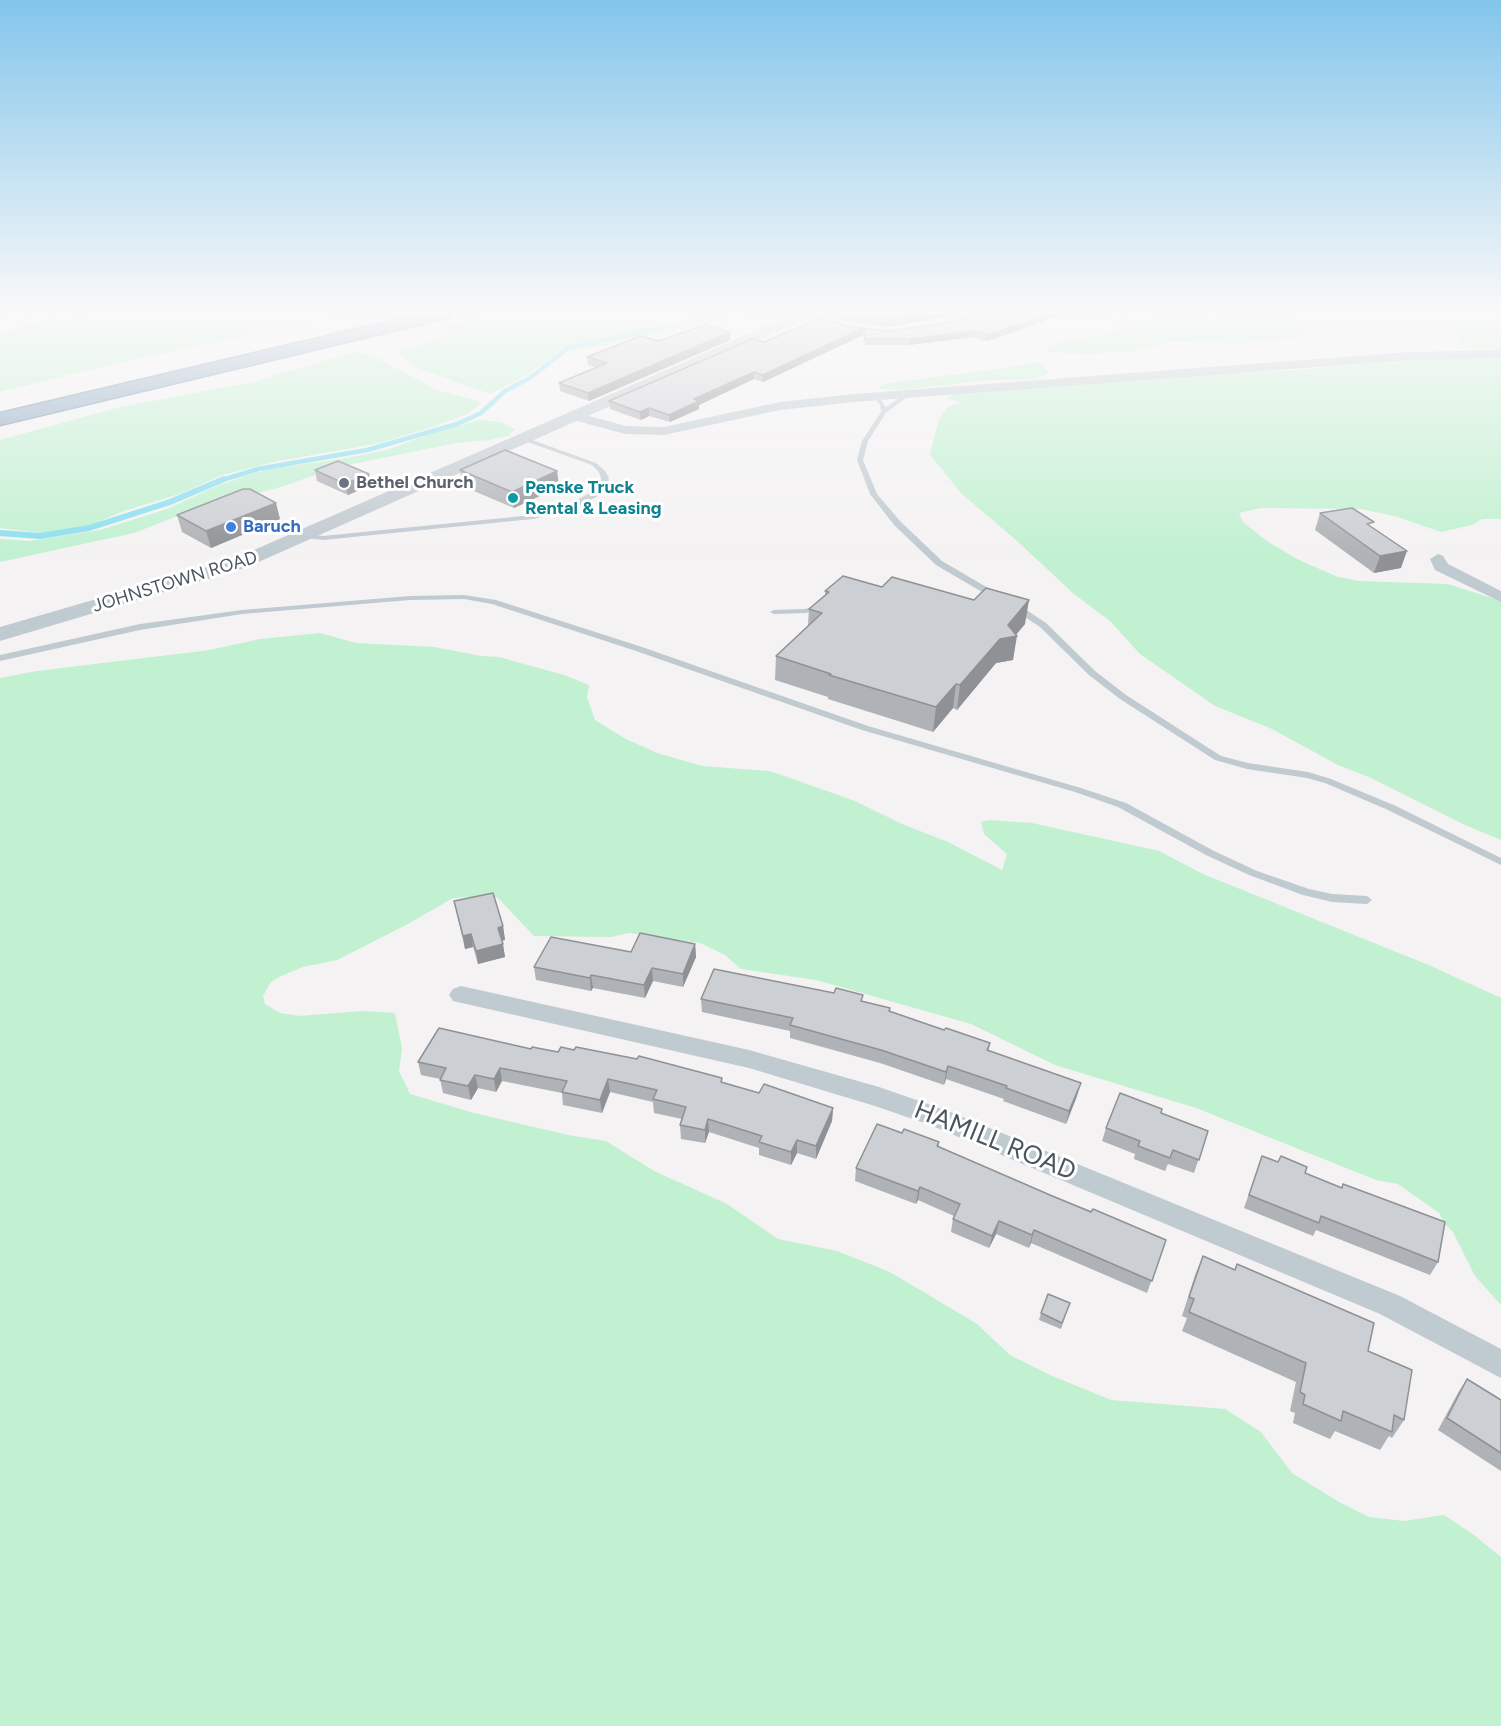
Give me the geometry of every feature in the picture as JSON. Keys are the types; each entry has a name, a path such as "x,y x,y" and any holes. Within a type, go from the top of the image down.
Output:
{"highway":[{"path":"0,402 32,395"},
{"path":"0,419 103,395"}],"street":[{"name":"JOHNSTOWN ROAD","path":"0,634 220,571 306,536 625,395"},
{"path":"575,416 625,430 664,430 780,406 890,395"},
{"path":"1438,559 1441,567 1501,597"},
{"name":"HAMILL ROAD","path":"462,995 749,1059 909,1107 1022,1151 1342,1284 1433,1326 1501,1364"}],"lane":[{"path":"909,395 884,412 865,441 861,454 866,480 874,494 897,523 939,563 1035,618 1092,673 1123,697 1218,758 1328,781 1392,808 1501,862"},
{"path":"876,396 884,407 884,412"},
{"path":"306,536 324,538 533,517 568,508 597,493 603,485 602,471 594,464 524,439"},
{"path":"0,658 122,631 242,612 313,604 433,597 464,597 493,602 865,728 1122,805 1252,873 1307,892 1332,898 1366,900"},
{"path":"774,612 806,611 815,608"}],"green space":[{"path":"186,395 454,395 482,402 469,413 430,428 380,443 278,461 222,475 182,493 124,511 91,525 41,533 0,528 0,440 120,407"},
{"path":"953,395 1501,395 1501,519 1482,519 1472,525 1441,532 1395,516 1361,509 1261,508 1239,513 1243,522 1267,541 1297,559 1338,577 1359,581 1448,584 1501,601 1501,840 1465,825 1371,778 1338,765 1272,729 1215,706 1140,654 1110,621 1074,594 962,494 930,455 939,419 947,408 960,402 947,398"},
{"path":"480,420 501,422 515,429 508,436 456,443 338,467 281,487 196,509 134,533 0,562 0,539 29,541 100,530 167,509 217,486 251,474 387,450 435,432"},
{"path":"320,633 356,643 434,647 499,657 564,675 589,685 587,697 595,720 624,738 657,753 702,766 769,771 790,778 855,801 902,824 948,842 1002,870 1007,854 984,834 981,822 989,820 1032,823 1159,851 1203,874 1431,966 1501,998 1501,1305 1475,1276 1453,1232 1444,1223 1439,1213 1398,1184 1376,1180 1196,1108 1055,1065 971,1024 816,980 741,969 725,955 700,943 629,933 611,937 534,936 498,898 489,896 453,898 337,960 303,967 281,976 271,982 263,996 265,1004 280,1013 300,1016 363,1011 395,1013 402,1048 399,1071 410,1094 474,1113 568,1135 606,1141 654,1171 727,1204 778,1239 837,1251 890,1272 977,1324 1010,1355 1050,1375 1111,1400 1225,1409 1261,1432 1292,1473 1339,1502 1369,1517 1404,1521 1444,1515 1501,1557 1501,1726 0,1726 0,678 37,671 210,650 260,639"}],"building":[{"path":"624,395 704,395 694,399 699,401 669,415 649,408 640,412 609,401"},
{"path":"505,450 557,471 512,492 460,470"},
{"path":"338,461 369,474 345,484 315,470"},
{"path":"243,489 250,489 276,503 206,531 177,515"},
{"path":"1352,508 1374,522 1367,524 1407,551 1380,556 1320,513"},
{"path":"843,576 882,587 892,577 974,600 986,588 1029,600 1008,625 1017,636 1000,639 960,685 956,684 936,707 829,675 831,674 776,656 822,613 809,609"},
{"path":"493,893 503,926 498,928 503,944 476,951 471,934 463,936 454,901"},
{"path":"640,933 695,944 683,974 652,968 644,985 591,975 590,978 534,967 551,937 631,952"},
{"path":"714,969 834,993 836,988 863,995 861,1001 890,1008 889,1011 990,1043 987,1050 1081,1083 1069,1111 1006,1088 1007,1086 948,1066 946,1072 881,1050 790,1025 793,1018 701,999"},
{"path":"439,1028 531,1049 532,1047 558,1052 561,1047 574,1050 576,1047 637,1059 639,1056 722,1078 721,1082 759,1093 764,1084 833,1108 816,1146 797,1140 791,1152 759,1142 762,1136 708,1119 705,1130 680,1125 686,1107 653,1099 657,1090 608,1079 600,1100 562,1092 567,1081 500,1068 494,1079 475,1075 468,1086 440,1080 446,1068 418,1062"},
{"path":"1120,1093 1162,1109 1161,1113 1208,1131 1199,1160 1173,1150 1170,1158 1138,1146 1140,1141 1106,1128"},
{"path":"877,1124 902,1133 904,1129 939,1142 937,1146 1050,1195 1091,1212 1093,1209 1166,1240 1152,1281 1034,1230 1032,1235 999,1221 992,1236 953,1219 960,1204 920,1187 918,1191 856,1168"},
{"path":"1262,1156 1278,1162 1281,1156 1307,1167 1305,1173 1342,1188 1343,1184 1445,1222 1438,1262 1321,1216 1319,1223 1249,1195"},
{"path":"1203,1256 1235,1270 1237,1264 1374,1323 1368,1351 1412,1370 1404,1420 1394,1415 1392,1432 1343,1411 1341,1421 1303,1404 1305,1395 1300,1392 1306,1363 1189,1312 1194,1299 1189,1297"},
{"path":"1048,1294 1070,1303 1062,1323 1041,1313"},
{"path":"1467,1379 1501,1400 1501,1453 1447,1418"}],"waterway":[{"path":"220,481 258,469 367,450 457,424 481,413 501,395"},
{"path":"220,481 224,479"},
{"path":"0,533 40,536 89,528 170,502 220,481"}],"place":[{"name":"Bethel Church","path":"344,483"},
{"name":"Penske Truck Rental & Leasing","path":"513,498"},
{"name":"Baruch","path":"231,527"}]}
